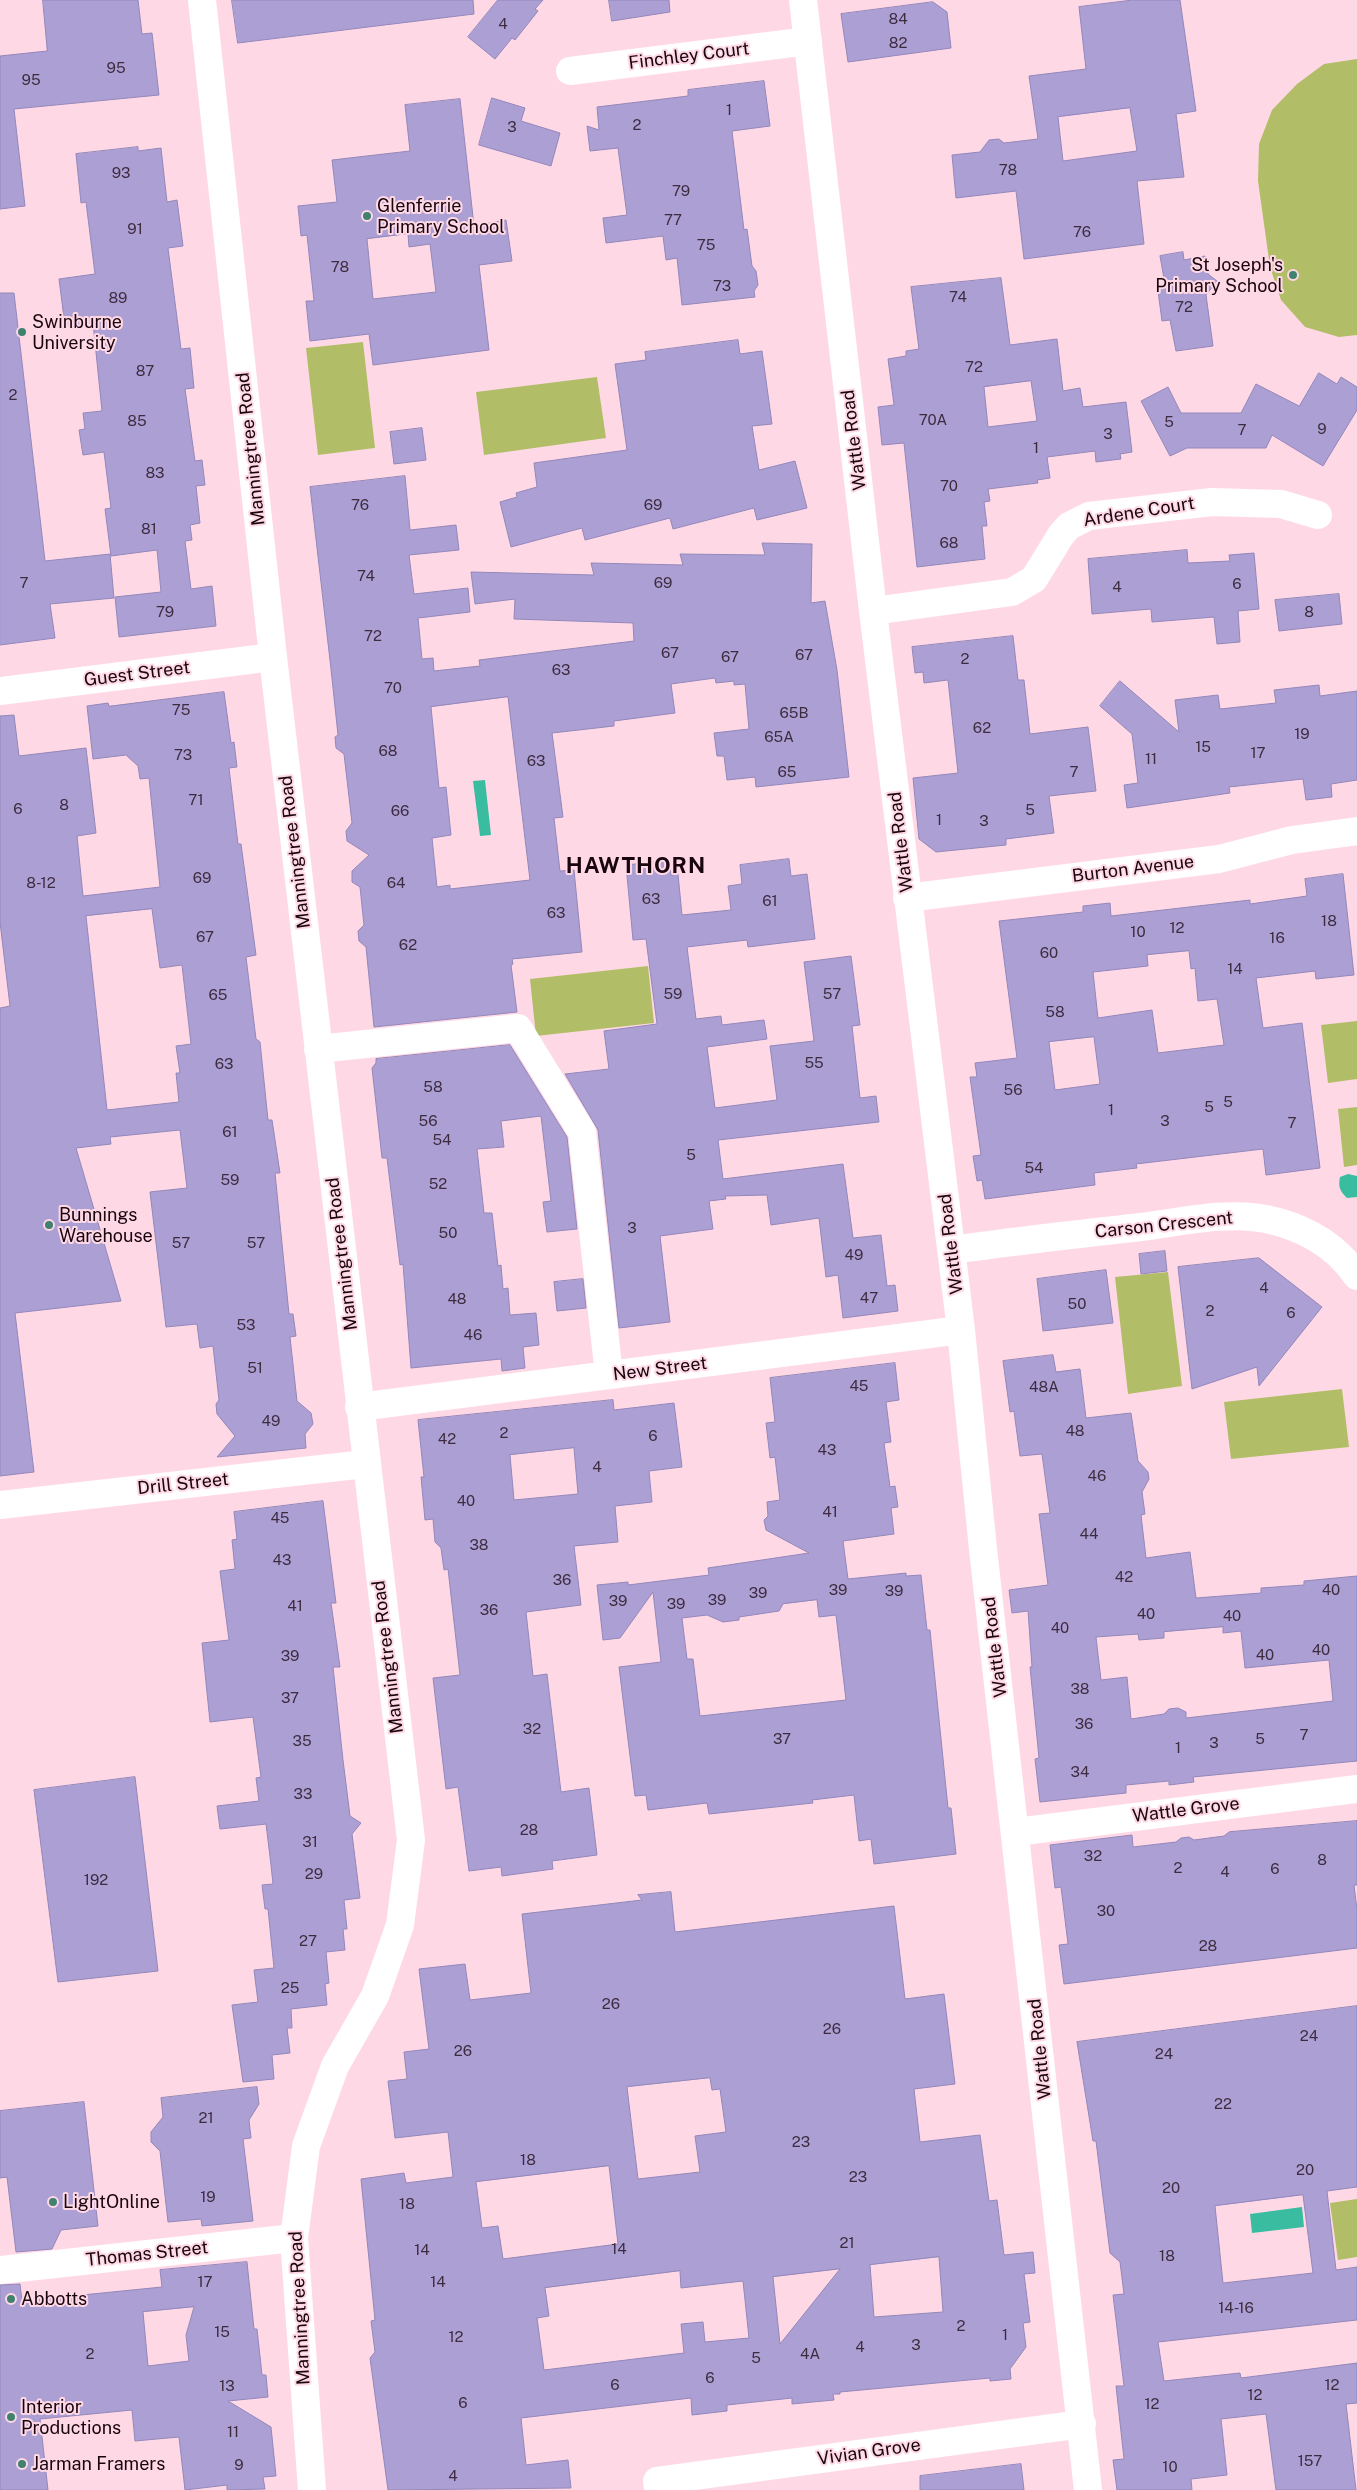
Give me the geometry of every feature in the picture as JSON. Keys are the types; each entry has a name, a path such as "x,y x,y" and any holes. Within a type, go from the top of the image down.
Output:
{"street":[{"name":"Manningtree Road","path":"202,0 273,657 410,1840 400,1925 375,1996 335,2066 306,2146 294,2238 312,2490"},
{"name":"Wattle Road","path":"803,0 873,611 952,1250 1088,2490"},
{"name":"Finchley Court","path":"570,70 808,41"},
{"name":"Ardene Court","path":"873,611 1012,592 1034,579 1061,535 1069,526 1089,516 1212,502 1281,504 1318,516"},
{"name":"Guest Street","path":"0,691 273,657"},
{"name":"Burton Avenue","path":"908,898 1219,858 1292,840 1357,831"},
{"path":"318,1049 518,1028 582,1132 609,1375"},
{"name":"Carson Crescent","path":"952,1250 1210,1218 1255,1218 1291,1225 1317,1236 1331,1247 1357,1276"},
{"name":"New Street","path":"359,1407 961,1330"},
{"name":"Drill Street","path":"0,1504 365,1464"},
{"name":"Wattle Grove","path":"1016,1832 1357,1789"},
{"name":"Thomas Street","path":"0,2270 294,2238"},
{"name":"Vivian Grove","path":"657,2486 1082,2424"}],"shaded area":[{"path":"1357,59 1357,335 1339,337 1305,327 1281,300 1270,267 1258,181 1259,144 1272,110 1297,84 1324,64"},
{"path":"363,342 375,448 318,455 306,348"},
{"path":"597,377 606,438 484,455 476,392"},
{"path":"485,780 491,835 480,836 473,781"},
{"path":"648,966 654,1023 536,1036 530,979"},
{"path":"1357,1021 1357,1079 1328,1083 1321,1025"},
{"path":"1357,1107 1357,1165 1344,1167 1338,1109"},
{"path":"1348,1174 1357,1176 1357,1197 1347,1198 1340,1189 1340,1177"},
{"path":"1168,1272 1182,1386 1128,1394 1115,1277"},
{"path":"1342,1389 1349,1447 1231,1459 1224,1402"},
{"path":"1357,2199 1357,2257 1338,2260 1330,2203"},
{"path":"1302,2207 1304,2227 1252,2233 1250,2214"}],"building":[{"path":"43,0 138,0 142,34 152,33 159,95 14,109 25,206 0,209 0,56 47,51"},
{"path":"232,0 473,0 474,14 238,43"},
{"path":"498,0 543,0 535,9 538,11 515,40 512,38 495,59 468,37"},
{"path":"609,0 669,0 670,12 612,21"},
{"path":"1133,0 1180,0 1196,111 1176,114 1184,177 1137,181 1144,244 1024,259 1016,191 956,198 952,155 980,152 989,140 999,139 1004,143 1038,139 1029,76 1086,69 1079,7","holes":["1130,108 1137,151 1063,161 1058,117"]},
{"path":"933,2 947,12 951,48 848,62 841,14"},
{"path":"764,81 770,126 732,131 744,230 747,229 752,266 756,271 758,285 754,291 755,297 682,305 677,258 666,260 663,236 606,243 603,218 627,215 618,148 590,151 587,126 599,130 597,107 688,96 688,90"},
{"path":"492,98 525,108 521,121 560,133 551,166 479,145"},
{"path":"460,99 474,226 506,220 512,261 479,265 489,350 373,365 369,334 310,341 306,301 314,301 307,235 301,236 298,206 337,202 332,160 410,151 405,105","holes":["408,234 409,247 430,244 436,292 373,299 367,239"]},
{"path":"138,147 138,151 161,148 167,202 177,200 183,246 168,248 181,349 190,348 194,388 185,389 195,461 202,460 205,485 196,486 200,523 190,525 192,540 185,541 191,589 212,586 216,626 119,637 115,597 161,592 157,550 111,556 105,509 111,508 104,452 83,455 79,430 85,429 83,413 102,411 93,323 65,326 59,279 95,274 86,202 81,203 76,154"},
{"path":"1183,252 1184,260 1205,256 1208,274 1217,281 1206,295 1213,346 1176,351 1170,320 1162,321 1158,291 1165,284 1160,256"},
{"path":"1001,278 1010,345 1057,339 1063,391 1080,388 1083,407 1126,402 1132,452 1120,454 1121,459 1096,462 1095,451 1047,457 1050,478 1037,480 1038,483 988,489 990,501 984,502 987,526 982,526 985,559 917,567 904,443 882,445 878,407 894,405 888,359 906,356 906,351 919,349 911,287","holes":["1031,381 1037,421 988,427 984,387"]},
{"path":"0,293 14,293 45,561 110,554 114,598 50,604 55,638 0,645"},
{"path":"738,340 740,354 762,351 772,424 752,426 759,470 795,461 807,508 757,520 754,508 673,529 670,518 585,540 582,528 511,547 500,502 517,497 516,493 537,487 534,463 627,450 615,364 646,360 645,352"},
{"path":"1319,373 1337,384 1341,377 1357,387 1357,410 1323,466 1272,435 1266,448 1187,448 1170,456 1141,401 1168,387 1181,413 1241,413 1256,384 1299,406"},
{"path":"422,428 426,460 394,464 390,432"},
{"path":"405,476 410,530 456,525 459,550 409,555 414,594 468,588 470,612 418,618 422,659 433,658 434,671 480,666 479,660 634,641 633,623 514,619 515,599 475,604 471,572 594,575 591,563 683,565 680,554 765,555 762,543 812,544 811,603 825,601 837,670 849,777 756,787 755,777 727,780 724,756 717,756 714,733 749,729 745,684 734,685 734,681 716,683 715,678 671,684 675,713 614,721 614,726 552,733 563,817 554,818 560,871 574,870 582,952 512,959 513,964 511,965 517,1012 374,1027 366,947 359,941 358,931 364,925 360,887 352,882 352,871 369,855 347,841 346,831 352,823 344,754 336,748 335,737 338,735 310,487","holes":["508,697 530,880 450,889 450,885 437,887 432,838 451,835 446,787 439,788 431,707"]},
{"path":"1187,550 1188,563 1230,561 1229,555 1254,553 1259,609 1238,611 1240,642 1217,644 1214,617 1152,622 1151,609 1092,614 1088,559"},
{"path":"1339,594 1342,624 1279,631 1275,600"},
{"path":"1013,636 1018,680 1024,680 1030,734 1088,727 1096,791 1049,796 1054,833 1006,839 1006,845 936,852 919,839 913,778 958,773 948,680 924,683 923,672 915,673 912,647"},
{"path":"1120,681 1179,732 1175,700 1218,695 1220,709 1276,703 1274,690 1319,685 1320,696 1357,691 1357,780 1331,784 1332,797 1306,800 1303,779 1229,787 1230,793 1127,808 1124,785 1138,783 1132,734 1100,706"},
{"path":"224,692 231,743 234,742 237,767 229,768 238,844 241,844 256,955 246,957 256,1039 260,1042 268,1120 272,1120 280,1173 275,1173 289,1314 293,1314 296,1336 290,1337 297,1401 311,1413 313,1424 305,1434 306,1448 217,1457 235,1436 217,1414 216,1404 219,1400 213,1346 200,1348 197,1324 166,1327 150,1192 187,1188 180,1130 110,1137 111,1144 76,1148 121,1301 15,1313 34,1472 0,1476 0,1008 10,1006 0,922 0,716 14,715 19,756 86,748 96,833 77,836 83,896 160,887 149,778 140,779 138,766 126,755 93,759 87,706 108,703 109,706","holes":["152,909 160,968 182,965 191,1044 176,1046 180,1073 176,1073 179,1102 107,1110 86,916"]},
{"path":"789,859 791,876 807,874 815,939 748,947 747,940 687,947 696,1019 721,1016 722,1025 764,1020 767,1039 707,1047 715,1108 777,1100 770,1046 814,1041 804,962 851,956 860,1025 852,1026 860,1098 876,1096 879,1122 718,1140 723,1179 843,1164 853,1238 881,1235 887,1286 895,1285 898,1311 843,1318 838,1275 826,1277 819,1218 771,1225 767,1195 725,1196 726,1199 709,1201 713,1229 660,1236 670,1322 619,1328 598,1130 565,1074 609,1069 604,1031 657,1024 646,939 633,940 626,865 670,860 671,875 678,874 682,915 731,910 728,886 742,884 740,865"},
{"path":"1343,874 1354,975 1316,979 1315,971 1256,978 1263,1028 1302,1023 1320,1168 1266,1175 1263,1149 1136,1164 1137,1168 1094,1173 1095,1185 985,1199 982,1180 977,1181 973,1156 981,1155 970,1077 977,1077 975,1063 1017,1058 999,921 1083,912 1083,906 1110,903 1111,916 1250,900 1250,904 1307,896 1305,879","holes":["1189,951 1191,969 1195,968 1198,1001 1217,999 1224,1045 1158,1053 1152,1010 1098,1018 1093,972 1148,966 1147,955","1094,1037 1100,1084 1055,1090 1049,1042"]},
{"path":"510,1045 567,1137 577,1229 547,1232 543,1202 551,1201 541,1116 501,1121 504,1147 477,1149 484,1213 492,1213 498,1266 501,1265 503,1289 508,1288 510,1315 536,1313 539,1345 523,1347 525,1368 502,1371 501,1359 411,1368 403,1264 400,1265 387,1158 382,1158 372,1068 376,1063 376,1059"},
{"path":"1165,1251 1167,1271 1141,1274 1139,1254"},
{"path":"1259,1258 1322,1307 1259,1386 1257,1367 1192,1389 1178,1267"},
{"path":"1106,1270 1113,1323 1043,1331 1037,1279"},
{"path":"583,1279 586,1308 557,1311 554,1282"},
{"path":"1053,1355 1056,1372 1080,1369 1086,1418 1131,1413 1138,1461 1148,1472 1149,1479 1142,1492 1145,1514 1141,1515 1146,1558 1190,1552 1196,1598 1261,1593 1261,1588 1304,1585 1304,1581 1357,1576 1357,1761 1193,1777 1194,1782 1169,1785 1169,1781 1126,1785 1126,1793 1040,1802 1035,1759 1039,1758 1030,1667 1032,1667 1028,1611 1012,1613 1009,1590 1048,1585 1039,1514 1050,1513 1042,1454 1020,1456 1014,1411 1010,1412 1003,1361","holes":["1223,1627 1223,1633 1241,1631 1245,1668 1329,1660 1333,1701 1186,1718 1186,1712 1178,1708 1169,1709 1164,1714 1131,1719 1127,1677 1101,1680 1096,1637 1138,1634 1139,1640 1164,1638 1164,1632"]},
{"path":"895,1363 899,1400 886,1402 891,1442 884,1443 890,1487 895,1486 898,1507 891,1508 894,1534 843,1541 848,1579 906,1573 906,1576 921,1575 927,1630 930,1630 948,1808 951,1808 956,1854 874,1864 871,1839 859,1841 854,1795 812,1800 813,1803 709,1814 707,1803 648,1810 646,1795 635,1796 619,1667 661,1662 653,1592 620,1638 603,1640 597,1585 628,1582 628,1585 709,1575 708,1568 809,1553 766,1530 764,1520 768,1516 767,1502 780,1500 775,1457 770,1458 766,1423 775,1422 770,1378","holes":["817,1600 819,1617 836,1615 846,1700 700,1716 693,1659 687,1659 682,1618 707,1615 723,1622 739,1620 739,1617 779,1611 783,1604"]},
{"path":"613,1400 614,1410 674,1403 682,1467 649,1471 652,1502 615,1506 618,1542 574,1546 581,1605 526,1612 533,1676 547,1674 561,1792 589,1788 597,1855 552,1861 553,1869 502,1876 501,1867 469,1871 458,1787 446,1789 433,1678 460,1675 448,1569 444,1570 441,1548 435,1542 433,1519 425,1520 421,1477 424,1477 418,1420","holes":["574,1448 578,1494 514,1500 510,1455"]},
{"path":"323,1501 336,1603 331,1603 340,1667 333,1667 343,1760 350,1816 361,1823 352,1834 360,1898 344,1900 347,1929 343,1929 345,1950 326,1952 329,1983 325,1984 327,2005 291,2009 292,2028 287,2028 290,2053 272,2055 274,2079 243,2082 232,2005 258,2002 254,1970 274,1968 268,1909 265,1909 262,1885 273,1884 266,1824 220,1829 217,1806 259,1801 256,1778 261,1777 253,1717 210,1722 202,1643 229,1640 220,1571 235,1569 232,1540 237,1539 234,1512"},
{"path":"135,1777 158,1971 58,1982 34,1790"},
{"path":"1357,1821 1357,1885 1354,1885 1357,1910 1357,1948 1064,1984 1059,1945 1068,1944 1061,1887 1055,1888 1050,1845 1132,1835 1133,1847 1176,1842 1181,1838 1189,1837 1194,1840 1224,1836 1229,1832"},
{"path":"671,1892 675,1932 894,1906 905,1999 944,1994 955,2084 914,2089 920,2142 980,2135 989,2201 997,2200 1004,2255 1033,2252 1035,2273 1024,2274 1030,2322 1023,2323 1026,2347 1010,2369 1011,2379 990,2381 990,2378 840,2392 840,2394 833,2394 834,2400 792,2404 792,2398 727,2405 727,2411 692,2415 691,2398 521,2418 526,2465 568,2460 571,2488 388,2490 370,2358 375,2352 371,2321 375,2320 361,2179 404,2173 406,2183 453,2177 448,2132 395,2138 388,2081 407,2079 404,2052 429,2049 419,1969 465,1964 470,2000 531,1993 522,1914 642,1900 638,1895","holes":["710,2078 712,2090 720,2089 726,2132 695,2136 700,2172 638,2179 627,2087","609,2166 618,2244 503,2259 498,2226 482,2228 476,2182","939,2257 943,2312 874,2317 870,2265","840,2269 780,2344 773,2277","680,2271 681,2288 743,2281 749,2338 705,2342 703,2322 681,2324 684,2353 544,2370 537,2318 549,2316 545,2288"]},
{"path":"1357,2006 1357,2187 1327,2191 1336,2270 1357,2267 1357,2320 1158,2342 1164,2381 1240,2373 1241,2378 1357,2363 1357,2403 1346,2404 1356,2490 1276,2490 1266,2414 1221,2419 1227,2475 1191,2479 1192,2490 1117,2490 1113,2460 1124,2459 1116,2386 1124,2386 1113,2295 1124,2294 1120,2262 1110,2253 1096,2141 1093,2141 1077,2042","holes":["1303,2195 1313,2273 1223,2283 1215,2206"]},
{"path":"257,2087 259,2104 249,2120 251,2138 243,2139 253,2221 202,2226 201,2219 168,2222 160,2151 151,2142 151,2132 163,2117 161,2098"},
{"name":"LightOnline","path":"84,2102 98,2226 61,2230 52,2249 16,2252 7,2177 0,2178 0,2111"},
{"path":"247,2262 254,2329 257,2329 262,2375 266,2375 268,2397 228,2401 271,2427 276,2476 263,2477 265,2489 227,2490 227,2485 185,2490 179,2437 135,2441 132,2410 40,2419 48,2490 0,2490 0,2285 20,2284 22,2301 162,2287 160,2270","holes":["194,2307 186,2335 189,2361 148,2366 143,2312"]},
{"path":"1021,2464 1024,2490 920,2490 920,2476"}],"place":[{"name":"Glenferrie Primary School","path":"367,216"},
{"name":"St Joseph's Primary School","path":"1293,275"},
{"name":"Swinburne University","path":"22,332"},
{"name":"Bunnings Warehouse","path":"49,1225"},
{"name":"LightOnline","path":"53,2202"},
{"name":"Abbotts","path":"11,2299"},
{"name":"Interior Productions","path":"11,2417"},
{"name":"Jarman Framers","path":"22,2464"}],"district":[{"name":"HAWTHORN","path":"636,866"}]}
